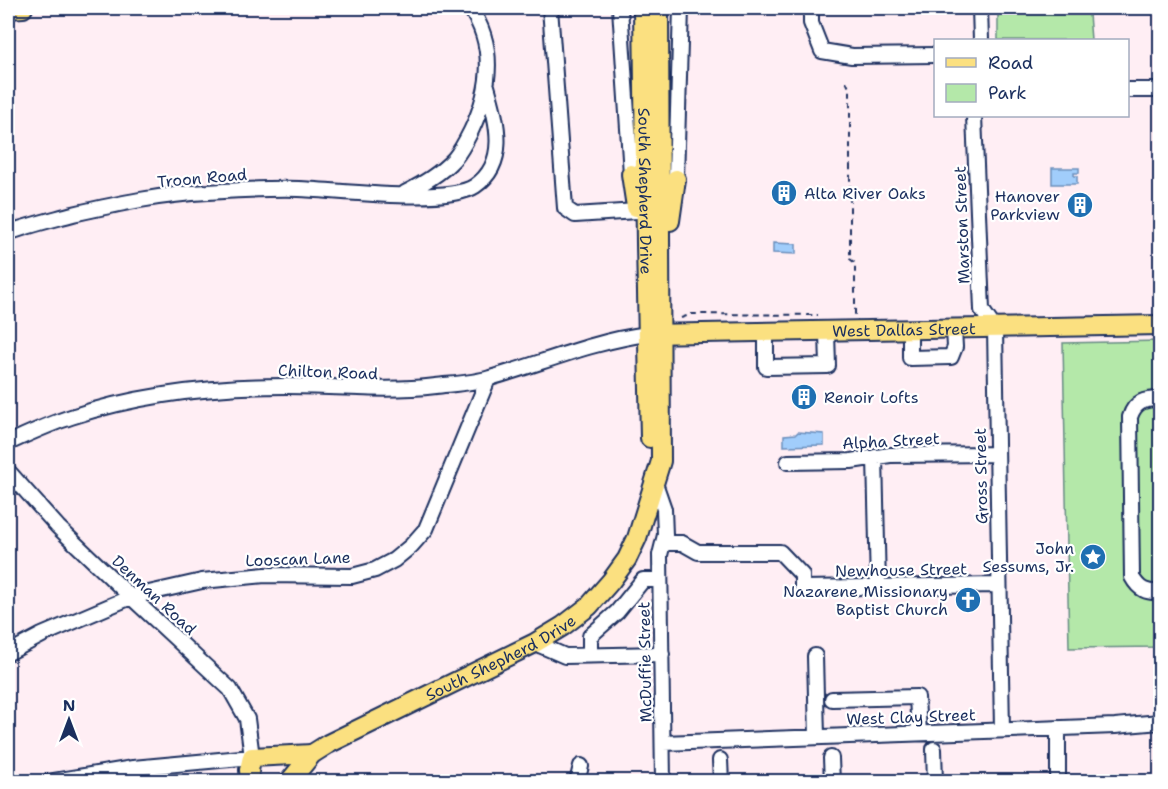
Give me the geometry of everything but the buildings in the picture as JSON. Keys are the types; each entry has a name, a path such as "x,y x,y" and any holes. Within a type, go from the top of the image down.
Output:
{"main road":[{"path":"8,9 23,8"},
{"name":"South Shepherd Drive","path":"643,8 645,244 655,334"},
{"name":"South Shepherd Drive","path":"289,782 312,754 347,734 535,643 563,626 589,606 627,559 637,538 656,482 650,460 655,334 661,279 659,8"},
{"path":"631,174 645,244"},
{"path":"661,279 676,179"},
{"name":"West Dallas Street","path":"655,334 766,332 826,323 910,330 1161,325"},
{"path":"250,782 252,757 312,754"}],"street":[{"name":"Troon Road","path":"403,195 443,170 456,157 481,111 487,86 486,42 479,20 470,8"},
{"path":"550,8 565,208 576,215 637,211"},
{"path":"620,8 631,174"},
{"path":"676,179 681,8"},
{"path":"811,8 811,23 822,51 852,56 934,55"},
{"path":"980,8 981,39"},
{"name":"Troon Road","path":"8,233 24,226 118,203 205,192 298,189 440,195 463,192 484,179 493,164 498,148 498,132 487,86"},
{"path":"1129,90 1161,90"},
{"name":"Marston Street","path":"974,117 982,310 995,329"},
{"path":"766,332 766,367 828,366 826,323"},
{"name":"Gross Street","path":"995,329 1002,730"},
{"path":"910,330 910,358 951,357 955,346 954,330"},
{"name":"Chilton Road","path":"8,443 68,417 170,393 229,387 289,386 397,390 488,379 615,338 655,334"},
{"name":"Looscan Lane","path":"8,653 42,635 130,597 213,580 265,575 352,576 375,570 394,560 426,529 488,379"},
{"path":"1161,399 1140,402 1133,409 1130,417 1132,578 1142,590 1161,592"},
{"name":"Alpha Street","path":"788,462 997,454"},
{"path":"875,457 878,586"},
{"name":"Denman Road","path":"8,471 58,527 230,689 247,719 252,757"},
{"name":"McDuffie Street","path":"656,482 664,509 665,535 660,555 663,782"},
{"name":"Newhouse Street","path":"663,543 682,543 698,552 780,552 792,557 802,575 802,588 999,585"},
{"path":"590,655 590,636 617,612 643,580 660,580"},
{"path":"535,643 565,656 662,654"},
{"path":"815,656 817,737"},
{"path":"832,699 917,697 919,733"},
{"name":"West Clay Street","path":"663,743 1161,722"},
{"path":"1059,728 1059,782"},
{"path":"934,749 935,782"},
{"path":"48,782 133,768 252,757"},
{"path":"831,758 832,782"},
{"path":"720,760 721,782"},
{"path":"577,782 581,766"}],"path":[{"path":"846,81 850,90 850,259 855,263 855,317"},
{"path":"681,318 692,314 826,323"}],"green space":[{"path":"998,8 1097,8 1089,14 1091,39 998,39"},
{"path":"1160,341 1160,647 1069,648 1063,343"}],"water":[{"path":"1052,168 1079,168 1079,173 1074,173 1074,176 1077,176 1077,184 1052,184"},
{"path":"773,243 796,244 796,254 773,253"},
{"path":"798,432 824,434 824,445 784,446 784,435"}],"place":[{"name":"Alta River Oaks","path":"784,193"},
{"name":"Hanover Parkview","path":"1080,205"},
{"name":"Renoir Lofts","path":"804,397"},
{"name":"John Sessums, Jr.","path":"1093,557"},
{"name":"Nazarene Missionary Baptist Church","path":"968,600"}]}
